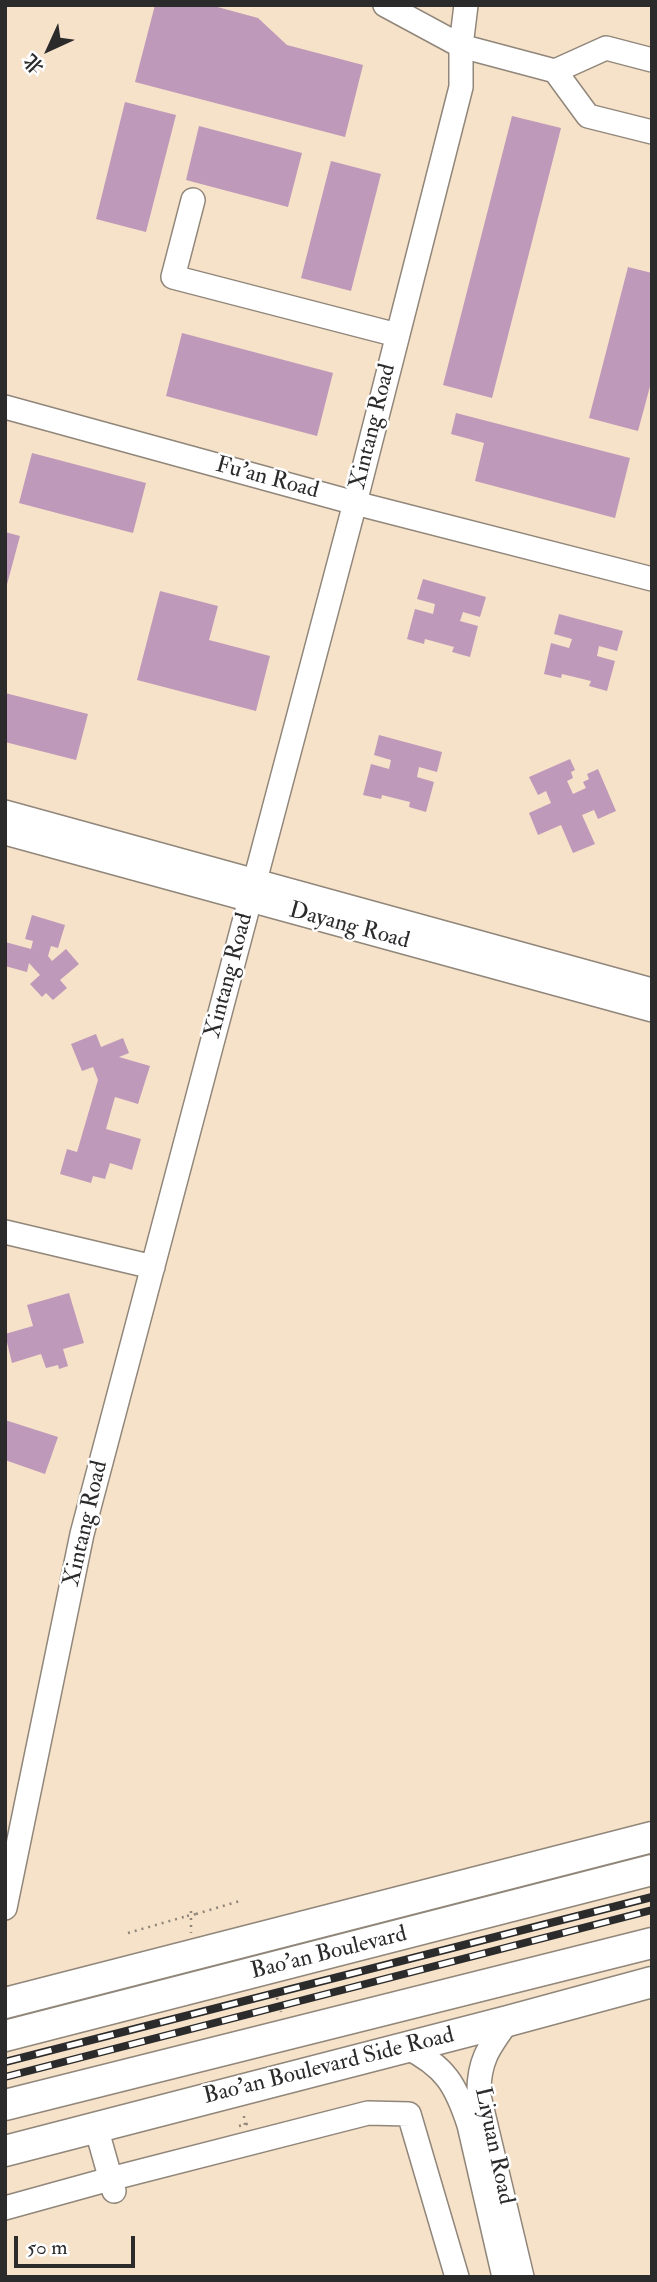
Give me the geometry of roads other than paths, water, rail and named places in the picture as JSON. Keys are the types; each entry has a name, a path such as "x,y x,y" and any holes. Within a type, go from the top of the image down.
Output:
{"main road":[{"path":"5,2003 652,1837"},
{"name":"Bao'an Boulevard","path":"5,2036 652,1870"},
{"path":"5,2105 652,1942"},
{"name":"Bao'an Boulevard Side Road","path":"5,2151 652,1982"}],"street":[{"path":"385,5 461,46 555,71 588,116 652,132"},
{"name":"Xintang Road","path":"5,1908 82,1535 355,503 461,87 461,46 466,5"},
{"path":"555,71 606,48 652,60"},
{"path":"193,200 173,276 397,335"},
{"name":"Fu'an Road","path":"5,407 355,503 652,579"},
{"name":"Dayang Road","path":"5,813 652,1010"},
{"name":"Dayang Road","path":"5,833 252,890 652,989"},
{"path":"5,1232 153,1267"},
{"name":"Liyuan Road","path":"508,2021 487,2051 478,2074 479,2096 522,2277"},
{"name":"Liyuan Road","path":"407,2047 438,2067 449,2079 461,2101 504,2277"},
{"path":"5,2208 112,2185 368,2113 410,2114 457,2277"},
{"path":"96,2127 112,2185"}],"railway":[{"path":"5,2062 652,1897"},
{"path":"5,2077 652,1910"}]}
